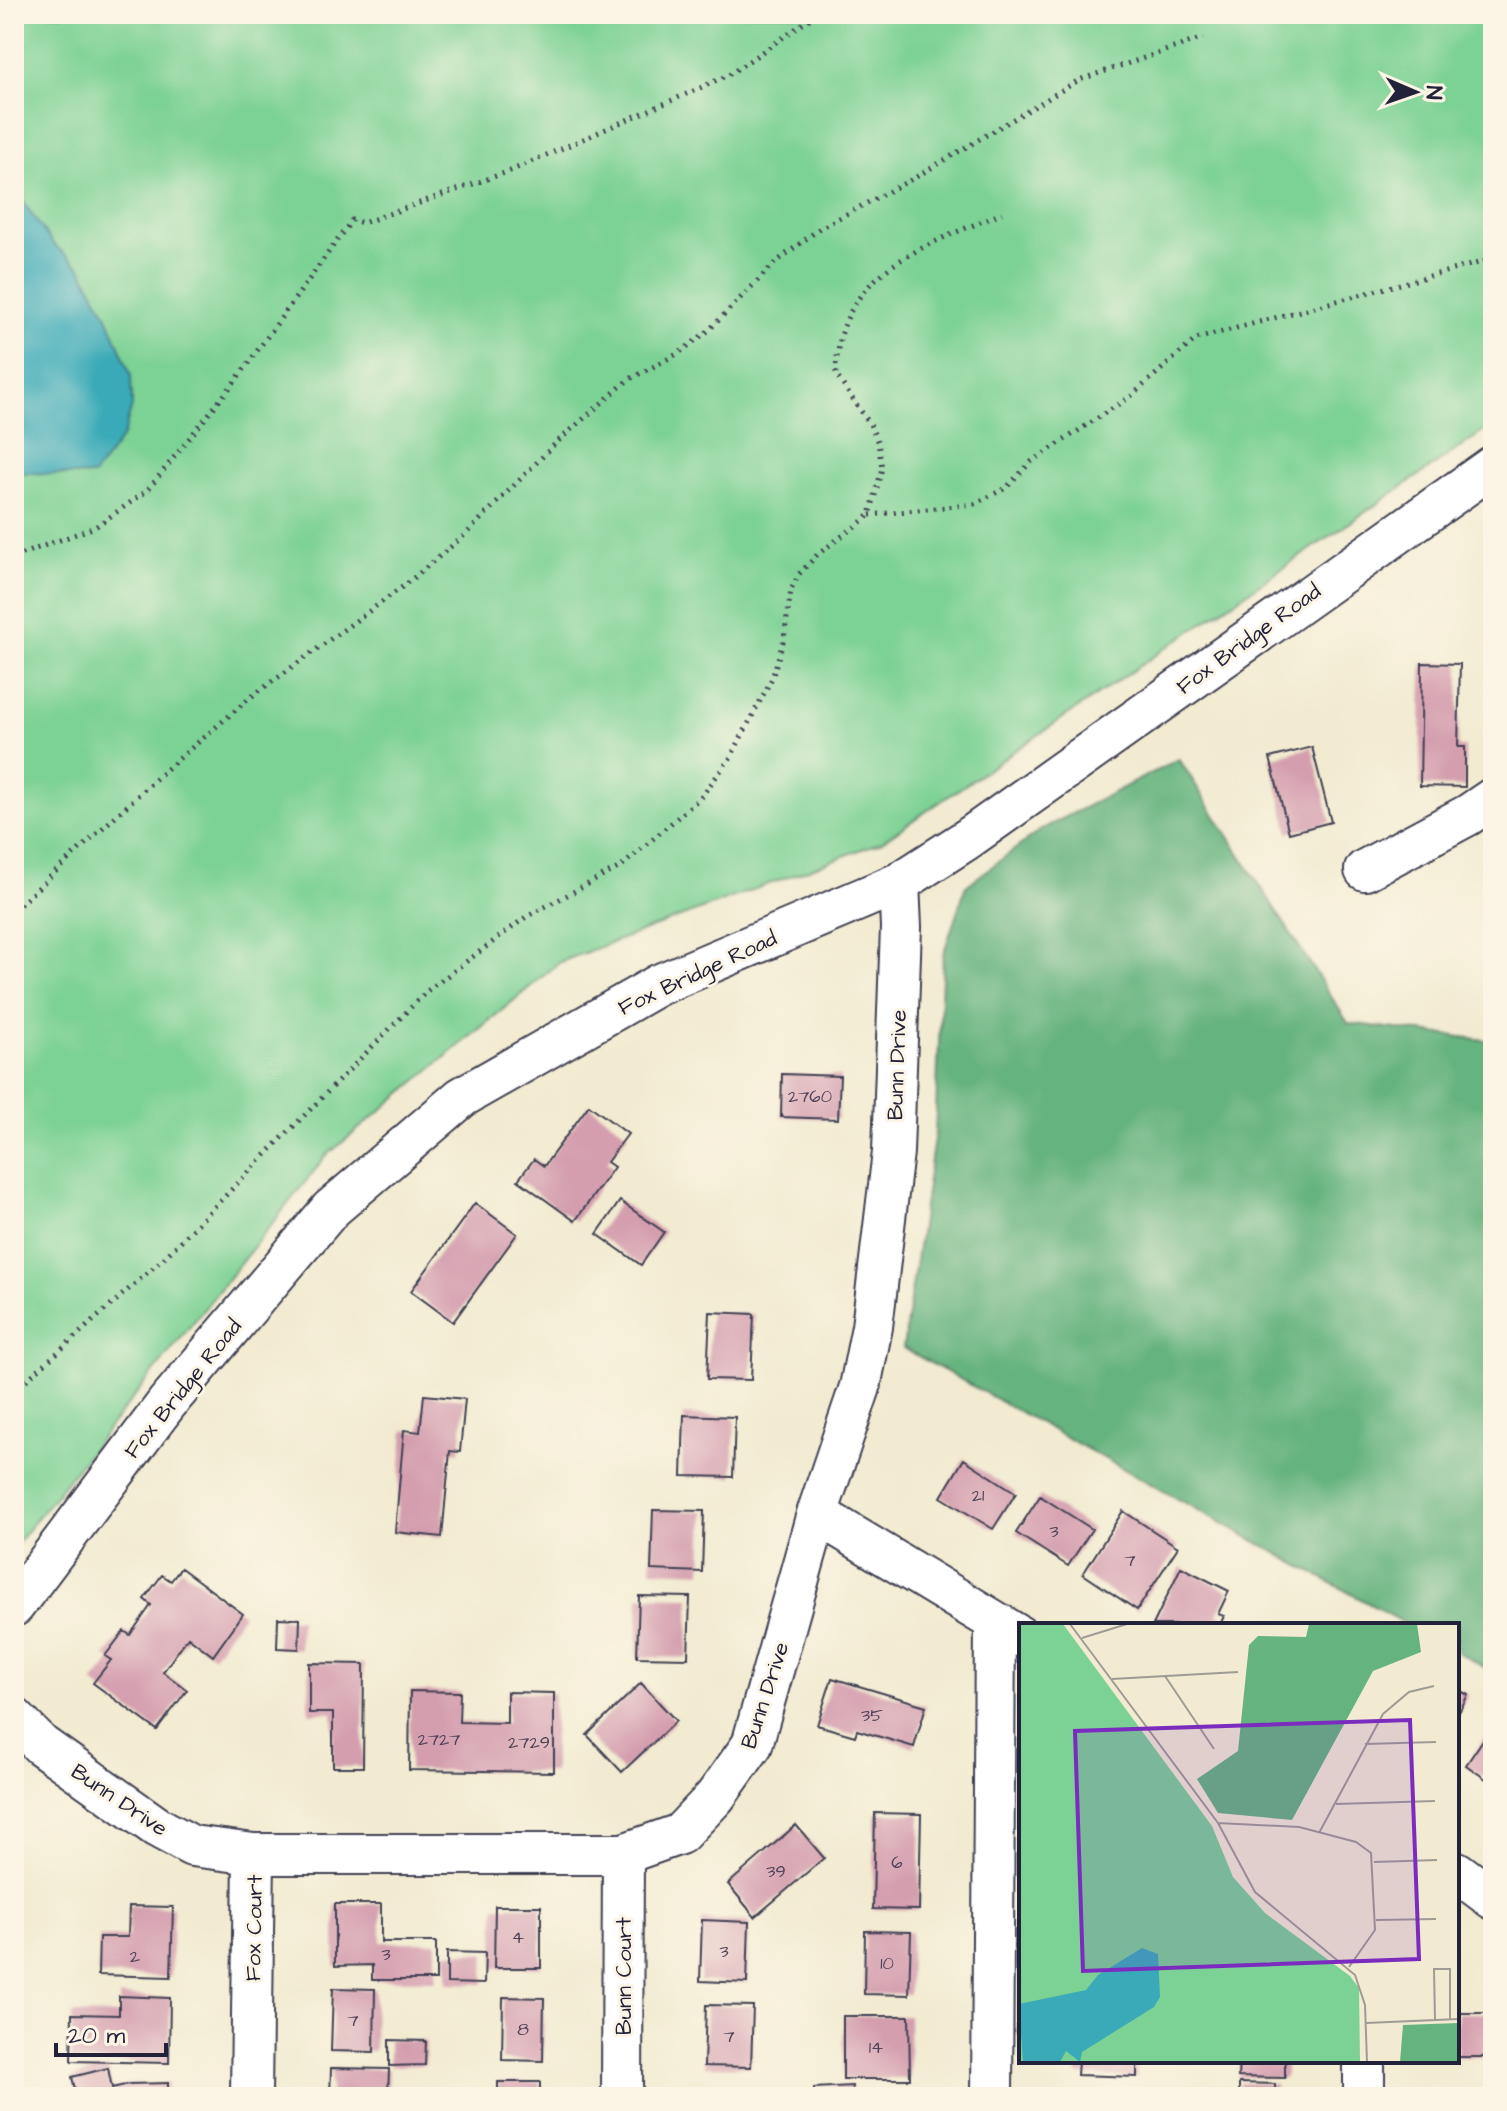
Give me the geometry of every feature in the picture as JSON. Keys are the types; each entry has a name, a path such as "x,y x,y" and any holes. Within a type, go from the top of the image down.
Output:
{"street":[{"name":"Fox Bridge Road","path":"14,1606 167,1403 331,1209 462,1097 658,985 899,883 1003,814 1208,665 1493,466"},
{"path":"1365,870 1468,815 1493,798"},
{"name":"Bunn Drive","path":"14,1718 41,1745 157,1827 192,1846 254,1854 623,1854 680,1834 715,1797 752,1745 817,1514 860,1387 872,1327 893,1152 901,927 899,883"},
{"path":"817,1514 1008,1630 992,2097"},
{"name":"Fox Court","path":"251,2097 254,1854"},
{"name":"Bunn Court","path":"622,2097 623,1854"},
{"path":"1459,1874 1493,1899"},
{"path":"1364,2063 1364,2097"}],"path":[{"path":"14,557 95,527 147,491 236,380 352,220 363,223 458,191 623,123 730,74 817,14"},
{"path":"14,910 182,755 251,697 405,585 466,534 556,443 628,380 679,353 708,331 775,263 820,228 916,177 1079,80 1203,38"},
{"path":"870,515 882,468 870,424 836,375 842,326 858,295 887,269 939,240 1002,213"},
{"path":"14,1391 164,1258 427,991 526,917 622,866 701,797 731,757 772,678 784,639 791,590 799,574 818,554 870,515 974,504 1006,488 1031,462 1131,396 1196,339 1493,259"}],"green space":[{"path":"14,14 1493,14 1493,425 881,842 560,962 326,1156 14,1547"},
{"path":"1179,759 1348,1023 1493,1041 1493,1672 1459,1653 1459,1623 1404,1623 903,1348 935,1132 943,955 966,886 1042,829"}],"water":[{"path":"14,189 53,244 81,268 106,314 131,375 132,406 123,436 93,476 14,472"}],"building":[{"path":"1422,663 1460,664 1458,747 1465,747 1465,787 1420,786"},
{"path":"1312,747 1331,822 1289,833 1270,758"},
{"path":"782,1074 840,1076 838,1119 781,1117"},
{"path":"589,1105 628,1134 607,1162 614,1167 575,1221 518,1180 534,1159 544,1166"},
{"path":"620,1201 664,1232 641,1265 597,1234"},
{"path":"475,1203 517,1234 453,1322 411,1291"},
{"path":"710,1312 754,1314 751,1380 707,1379"},
{"path":"424,1395 465,1399 460,1452 450,1451 442,1537 395,1532 404,1430 420,1432"},
{"path":"684,1415 735,1417 733,1477 682,1476"},
{"path":"964,1459 1016,1493 993,1529 941,1497"},
{"path":"1040,1496 1092,1529 1068,1566 1016,1533"},
{"path":"653,1510 704,1511 702,1572 651,1570"},
{"path":"1123,1511 1178,1547 1137,1610 1083,1574"},
{"path":"1181,1567 1229,1591 1218,1614 1224,1616 1221,1623 1154,1623"},
{"path":"181,1568 243,1614 213,1656 188,1637 163,1672 187,1690 157,1730 93,1683 111,1660 105,1656 124,1631 130,1635 151,1605 144,1599 162,1575 171,1581"},
{"path":"639,1596 690,1597 688,1658 637,1657"},
{"path":"278,1618 300,1619 299,1649 277,1648"},
{"path":"309,1663 364,1664 363,1767 333,1767 333,1713 309,1713"},
{"path":"832,1678 926,1706 914,1747 857,1730 855,1736 817,1725"},
{"path":"641,1683 676,1721 622,1772 587,1735"},
{"path":"1459,1690 1468,1695 1459,1712"},
{"path":"410,1691 460,1692 459,1722 507,1723 507,1692 554,1693 554,1772 409,1770"},
{"path":"1493,1725 1493,1784 1466,1765"},
{"path":"875,1813 921,1814 919,1910 873,1909"},
{"path":"796,1825 824,1858 755,1917 728,1884"},
{"path":"335,1904 381,1904 381,1942 436,1942 436,1980 372,1980 372,1965 335,1966"},
{"path":"129,1906 173,1907 171,1977 98,1975 99,1937 128,1937"},
{"path":"495,1906 541,1906 541,1968 494,1968"},
{"path":"702,1920 749,1922 747,1983 700,1981"},
{"path":"865,1931 911,1932 909,1995 864,1994"},
{"path":"447,1952 485,1953 484,1984 447,1983"},
{"path":"333,1988 375,1989 374,2052 331,2051"},
{"path":"119,1996 170,1998 169,2063 71,2061 72,2014 119,2015"},
{"path":"503,1997 544,1998 543,2061 502,2060"},
{"path":"706,2005 753,2006 751,2067 704,2066"},
{"path":"1459,2013 1493,2013 1493,2057 1459,2057"},
{"path":"843,2016 909,2016 910,2079 843,2079"},
{"path":"389,2040 426,2041 425,2065 389,2066"},
{"path":"1078,2063 1137,2063 1137,2077 1077,2075"},
{"path":"1239,2063 1285,2063 1285,2078 1238,2077"},
{"path":"108,2068 112,2088 129,2084 168,2083 168,2097 77,2097 72,2077"},
{"path":"331,2068 389,2069 388,2097 330,2097"},
{"path":"498,2082 540,2082 540,2097 498,2097"},
{"path":"1239,2083 1275,2084 1275,2097 1239,2097"},
{"path":"852,2086 852,2097 814,2097 814,2088"},
{"path":"706,2089 753,2091 753,2097 706,2097"}]}
